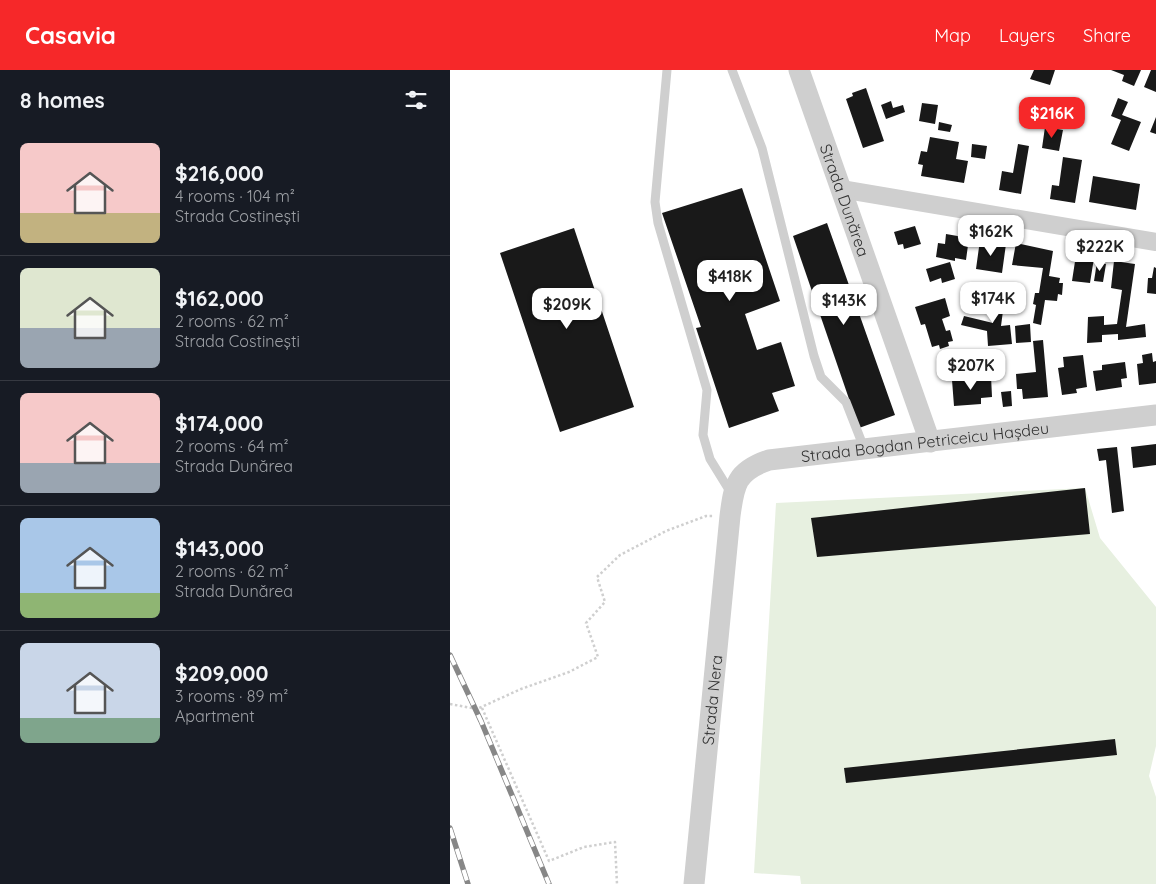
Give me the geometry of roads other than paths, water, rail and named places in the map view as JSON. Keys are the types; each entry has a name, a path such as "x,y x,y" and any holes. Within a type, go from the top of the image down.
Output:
{"street":[{"name":"Strada Dunărea","path":"799,70 930,442"},
{"path":"842,189 1156,242"},
{"name":"Strada Bogdan Petriceicu Hașdeu","path":"731,506 742,474 753,465 769,460 1156,415"},
{"name":"Strada Nera","path":"694,884 731,506"}],"lane":[{"path":"667,70 655,202 658,224 707,390 703,435 710,459 731,506"},
{"path":"732,70 762,148 818,370 821,377 846,402 864,449"}],"railway":[{"path":"450,655 481,721 549,884"},
{"path":"450,828 468,884"}]}
